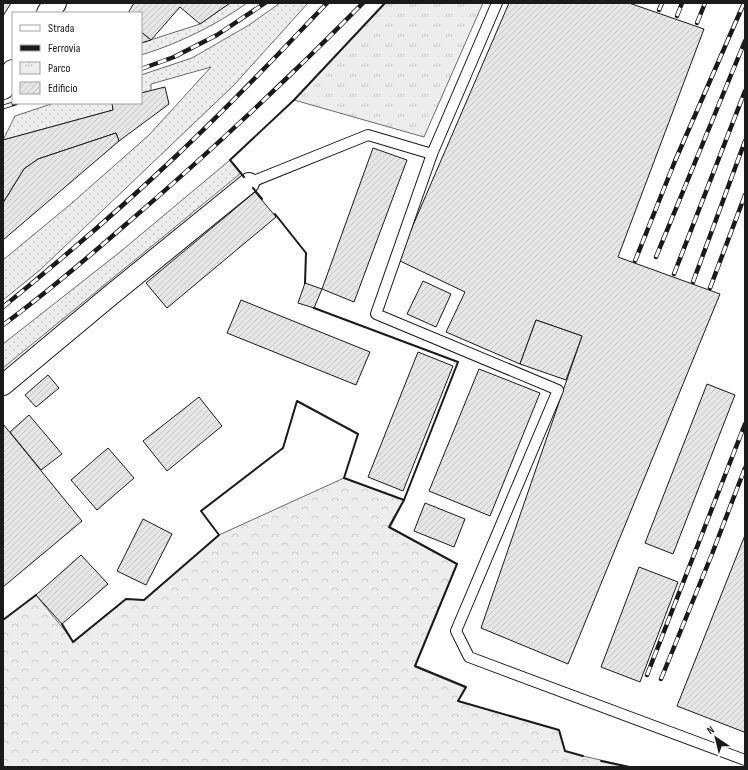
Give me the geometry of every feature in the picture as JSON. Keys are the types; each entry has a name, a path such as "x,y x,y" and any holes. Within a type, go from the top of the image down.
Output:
{"street":[{"path":"49,12 55,3"},
{"path":"3,88 12,73"},
{"path":"3,385 249,183"}],"lane":[{"path":"497,3 432,154 376,314 558,390 456,631 469,657 745,760"},
{"path":"249,183 368,135 432,154"}],"green space":[{"path":"230,3 247,3 223,19 183,40 142,55 142,43 200,24"},
{"path":"280,3 308,3 234,85 40,270 3,300 3,260 72,203 149,135 211,67 151,84 151,91 142,93 142,75 192,58 249,25"},
{"path":"385,3 483,3 424,137 294,100"},
{"path":"51,104 112,104 113,110 3,140 15,116"},
{"path":"230,160 241,173 3,368 3,344 120,252"},
{"path":"344,478 404,500 390,528 457,564 415,667 466,688 458,701 559,730 565,751 631,767 3,767 3,620 36,595 74,642 126,599 144,600 219,535"}],"building":[{"path":"3,3 11,3 3,16"},
{"path":"134,3 230,3 200,24 180,7 151,40 142,33 142,12 129,12"},
{"path":"509,3 629,3 704,29 618,257 720,294 568,664 481,628 582,336 536,320 520,364 446,332 465,292 398,260"},
{"path":"142,33 151,40 142,43"},
{"path":"165,87 169,104 119,141 116,133 38,159 24,169 3,203 3,140 113,110 112,104 142,104 142,93"},
{"path":"116,133 119,141 3,240 3,203 24,169 38,159"},
{"path":"373,148 407,160 354,302 322,289"},
{"path":"255,192 276,217 167,308 146,283"},
{"path":"423,281 451,294 436,327 407,314"},
{"path":"305,283 322,289 314,308 298,303"},
{"path":"241,300 370,352 356,385 227,333"},
{"path":"536,320 582,336 566,380 520,364"},
{"path":"418,352 453,366 403,491 368,477"},
{"path":"479,369 540,393 490,516 429,491"},
{"path":"48,375 59,388 36,407 25,395"},
{"path":"707,384 735,395 673,554 645,543"},
{"path":"199,397 222,426 167,471 143,441"},
{"path":"29,415 62,454 41,470 10,432"},
{"path":"3,424 82,521 3,587"},
{"path":"108,448 134,478 97,510 71,480"},
{"path":"425,503 465,519 454,547 414,531"},
{"path":"143,519 172,534 146,585 117,571"},
{"path":"745,535 745,730 744,732 677,706"},
{"path":"81,555 108,584 62,624 36,595"},
{"path":"639,567 678,582 640,682 601,667"}],"railway":[{"path":"142,69 174,57 217,35 265,3"},
{"path":"3,307 90,234 174,158 252,82 327,3"},
{"path":"3,325 80,264 186,172 305,61 363,3"},
{"path":"659,10 662,3"},
{"path":"677,16 682,3"},
{"path":"697,23 705,3"},
{"path":"635,261 675,161 744,3"},
{"path":"656,257 745,41"},
{"path":"674,274 745,91"},
{"path":"3,107 13,104"},
{"path":"693,282 745,141"},
{"path":"710,288 745,195"},
{"path":"647,675 745,424"},
{"path":"661,679 745,468"}],"wall":[{"path":"244,177 230,160 294,100 385,3"},
{"path":"253,188 262,199"},
{"path":"275,214 306,253 305,283"},
{"path":"314,308 458,362 404,500"},
{"path":"62,624 73,642 126,599 144,600 219,535 201,511 283,448 297,401 358,434 344,478 404,500 389,527 457,564 415,666 466,687 458,701 559,730 565,751 583,756"},
{"path":"3,620 36,595"},
{"path":"601,761 629,767"}]}
